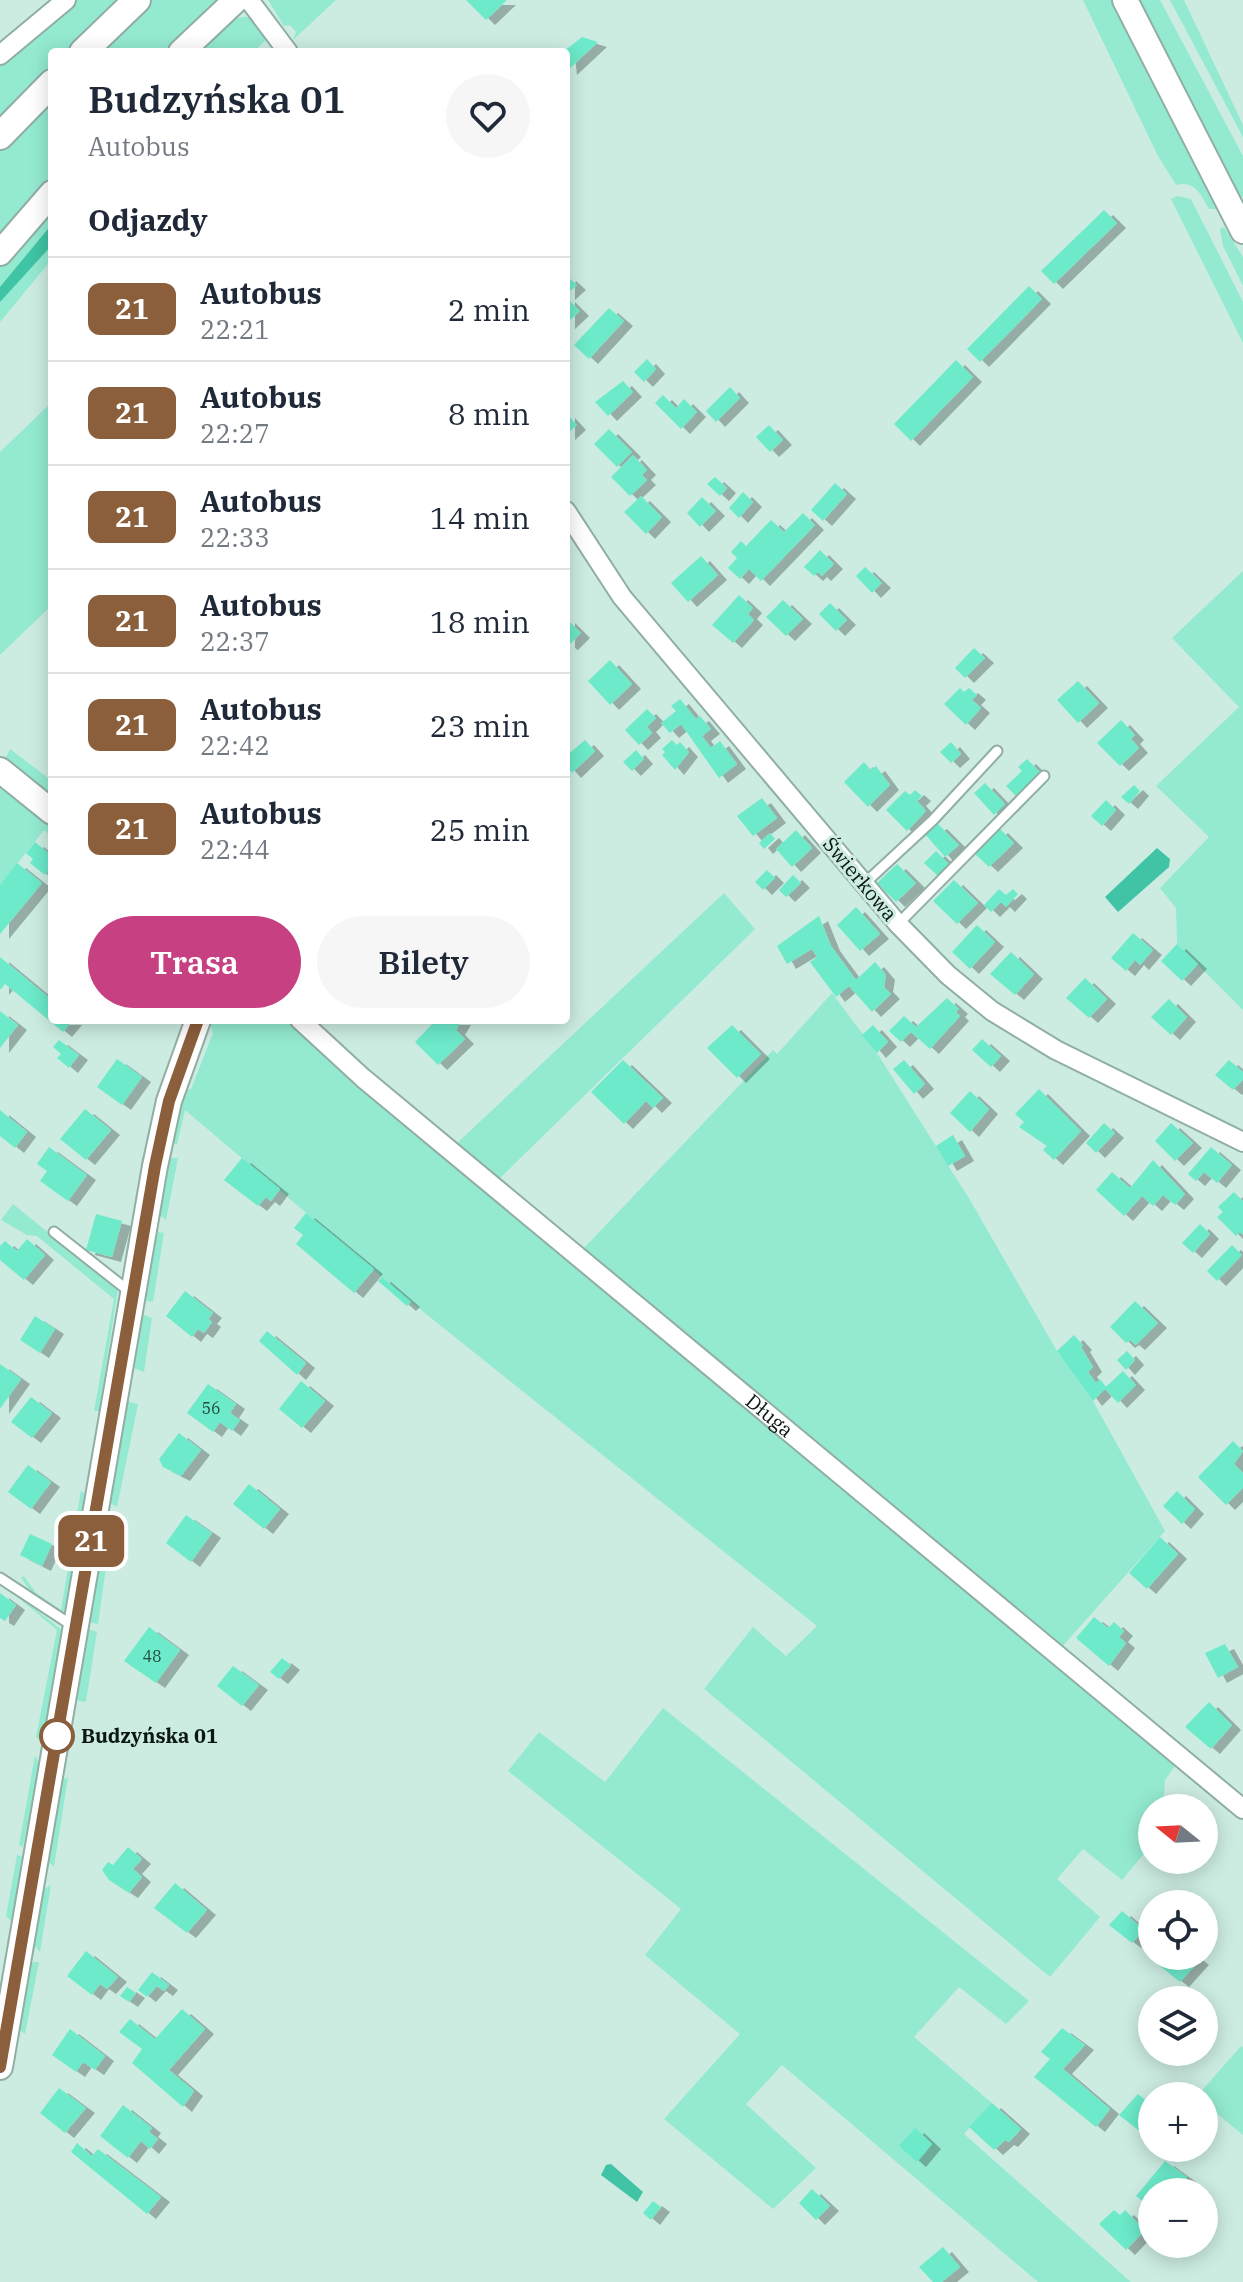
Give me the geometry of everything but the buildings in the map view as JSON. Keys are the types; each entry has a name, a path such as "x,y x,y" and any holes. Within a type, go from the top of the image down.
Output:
{"main road":[{"path":"87,48 137,0"},
{"path":"0,136 48,87"}],"street":[{"path":"0,55 66,0"},
{"path":"185,48 236,0"},
{"path":"249,0 285,48"},
{"path":"1125,0 1243,231"},
{"path":"0,253 48,198"},
{"name":"Świerkowa","path":"570,517 622,597 898,924 948,975 1020,1029 1243,1142"},
{"path":"0,770 48,809"},
{"path":"0,2067 169,1101 197,1024"},
{"name":"Długa","path":"304,1024 363,1078 1243,1809"}],"lane":[{"path":"864,884 933,820 997,751"},
{"path":"898,924 1044,776"},
{"path":"54,1232 133,1294"},
{"path":"0,1578 76,1628"},
{"path":"18,1580 34,1603"}],"shaded area":[{"path":"76,0 126,0 75,48 48,48 48,74 0,124 0,62"},
{"path":"151,0 219,0 169,48 100,48"},
{"path":"268,0 336,0 293,40 296,32 290,25 284,26"},
{"path":"1083,0 1112,0 1217,209 1209,209 1193,187 1176,185 1157,154"},
{"path":"1137,0 1160,0 1243,156 1243,197 1238,195"},
{"path":"1170,0 1184,0 1243,125 1243,137"},
{"path":"252,17 267,39 257,48 200,48 233,19"},
{"path":"48,99 48,179 0,234 0,148"},
{"path":"1177,196 1191,199 1243,302 1243,343 1171,199"},
{"path":"48,214 48,264 0,322 0,268"},
{"path":"1224,227 1243,257 1243,286 1223,246 1220,229"},
{"path":"48,229 48,249 0,302 0,287"},
{"path":"48,406 48,609 0,655 0,452"},
{"path":"1243,571 1243,1010 1177,944 1176,908 1160,888 1209,837 1156,786 1239,707 1172,638"},
{"path":"10,749 48,778 48,795 4,761"},
{"path":"0,784 48,821 48,834 44,830 0,885"},
{"path":"1157,848 1170,859 1169,867 1118,912 1105,897"},
{"path":"724,893 755,929 499,1179 456,1144"},
{"path":"832,993 877,1053 970,1200 1057,1351 1093,1401 1165,1531 1061,1648 582,1250 773,1050 777,1054"},
{"path":"210,1024 294,1024 350,1075 1175,1766 1165,1780 1164,1794 1138,1794 1138,1861 1122,1880 1083,1849 1057,1879 1100,1917 1050,1977 704,1689 753,1627 786,1656 817,1626 411,1302 185,1110 177,1145 168,1140 180,1092 191,1089 213,1033"},
{"path":"178,1158 166,1220 156,1212 165,1162"},
{"path":"13,1204 118,1289 99,1411 94,1411 114,1299 37,1236 27,1235 1,1220"},
{"path":"159,1232 164,1233 153,1302 143,1300 152,1238"},
{"path":"139,1315 152,1318 144,1372 132,1367"},
{"path":"129,1402 138,1404 117,1507 106,1500 123,1406"},
{"path":"81,1490 86,1496 64,1615 32,1593 21,1578 24,1576 36,1593 61,1610"},
{"path":"101,1552 108,1553 98,1624 86,1622"},
{"path":"0,1582 62,1630 42,1742 36,1737 57,1630"},
{"path":"85,1628 97,1632 86,1702 79,1701 73,1694"},
{"path":"663,1708 1029,2001 1006,2024 959,1987 914,2037 992,2103 964,2134 1131,2282 1038,2282 782,2065 746,2104 816,2168 773,2209 664,2119 740,2034 645,1955 681,1909 508,1771 539,1732 605,1782"},
{"path":"35,1755 40,1765 23,1847 19,1845"},
{"path":"68,1777 54,1867 45,1858 58,1782"},
{"path":"17,1855 23,1857 11,1921 6,1916"},
{"path":"51,1885 40,1952 31,1941 40,1891"},
{"path":"39,1962 25,2034 17,2028 28,1966"},
{"path":"1243,2047 1243,2135 1218,2114 1218,2082 1209,2082"},
{"path":"611,2164 643,2192 637,2202 601,2175 606,2165"}],"bus line":[{"name":"21","path":"0,2067 155,1166 169,1101 196,1024"}],"place":[{"name":"Budzyńska 01","path":"57,1736"}]}
